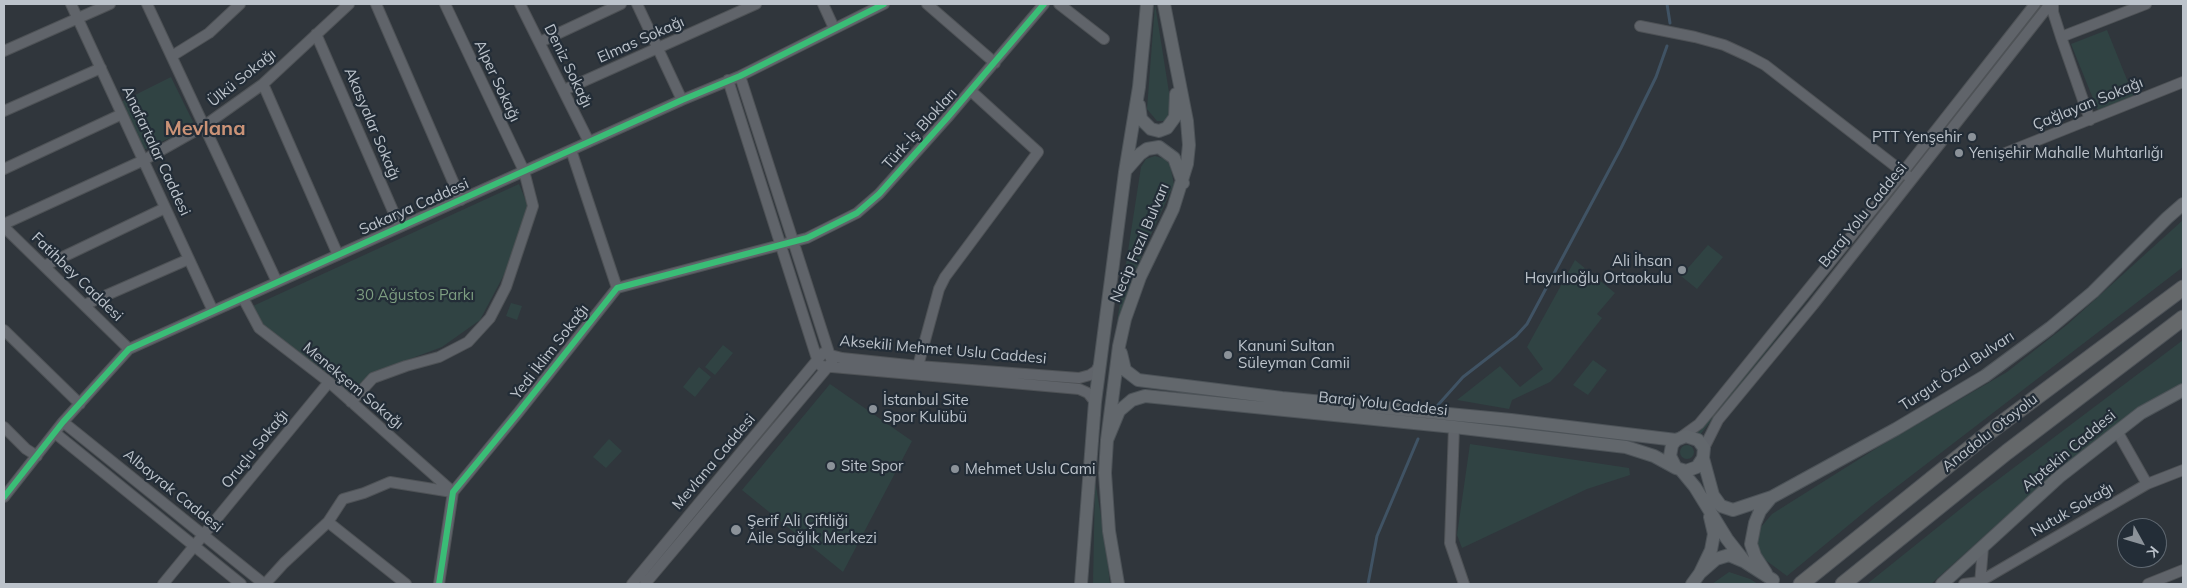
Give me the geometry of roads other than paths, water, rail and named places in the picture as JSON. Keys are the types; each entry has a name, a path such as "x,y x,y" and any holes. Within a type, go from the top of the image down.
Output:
{"highway":[{"name":"Anadolu Otoyolu","path":"1800,584 1983,437 2183,288"},
{"name":"Anadolu Otoyolu","path":"1843,584 2007,452 2183,318"}],"main road":[{"name":"Necip Fazıl Bulvarı","path":"1081,584 1095,402 1125,172 1139,87 1147,4"},
{"name":"Necip Fazıl Bulvarı","path":"1118,584 1109,531 1105,473 1106,440 1119,346 1125,319 1140,277 1173,209 1188,164 1189,145 1186,121 1164,4"},
{"path":"1139,87 1141,119 1152,129 1159,131 1167,128 1175,117 1176,74"},
{"path":"1125,172 1140,154 1147,149 1159,147 1174,158 1183,183"},
{"name":"Turgut Özal Bulvarı","path":"1703,453 1712,495 1721,506 1733,510 1772,497 1896,429 1985,376 2050,328 2093,292 2183,204"},
{"name":"Baraj Yolu Caddesi","path":"1119,346 1125,370 1138,380 1282,404 1626,447 1654,456 1678,469"},
{"name":"Alptekin Caddesi","path":"1942,584 2060,477 2141,413 2180,393"},
{"name":"Baraj Yolu Caddesi","path":"1106,440 1119,411 1132,400 1145,396 1511,420 1678,439 1694,438 1703,453"},
{"path":"1678,439 1672,445 1670,456 1678,469 1695,487 1727,539 1745,562"},
{"path":"1678,469 1692,470 1697,467 1703,453"},
{"path":"1700,573 1716,559 1729,555 1745,562 1772,580 1761,567 1751,544 1755,523 1760,511 1772,497"},
{"path":"1692,584 1700,573 1711,550 1714,534 1707,506"}],"street":[{"name":"Anafartalar Caddesi","path":"71,4 212,311"},
{"path":"4,50 110,4"},
{"path":"147,4 277,282"},
{"path":"172,56 209,33 240,4"},
{"name":"Ülkü Sokağı","path":"4,225 144,160 204,126 263,84 348,4"},
{"path":"376,4 460,200"},
{"name":"Alper Sokağı","path":"351,402 373,378 439,357 468,342 490,318 506,287 533,206 524,171 445,4"},
{"name":"Deniz Sokağı","path":"520,4 589,142"},
{"path":"540,42 621,4"},
{"path":"637,4 682,100"},
{"name":"Elmas Sokağı","path":"564,90 756,4"},
{"path":"822,4 834,28"},
{"name":"Sakarya Caddesi","path":"4,497 63,422 129,349 682,100 740,76 884,4"},
{"path":"927,4 995,63"},
{"name":"Türk-İş Blokları","path":"787,244 807,238 857,213 867,205 893,179 971,91 1044,4"},
{"path":"1059,4 1104,39"},
{"name":"Baraj Yolu Caddesi","path":"1678,439 1699,424 1709,412 1903,172 2035,4"},
{"path":"2051,4 2090,120"},
{"name":"Baraj Yolu Caddesi","path":"1703,453 1718,420 2051,4"},
{"path":"2061,37 2124,8 2146,4"},
{"path":"1640,26 1695,37 1724,46 1765,65 1912,180"},
{"name":"Akasyalar Sokağı","path":"316,34 400,227"},
{"path":"4,111 101,68"},
{"name":"Aksekili Mehmet Uslu Caddesi","path":"740,76 818,358"},
{"name":"Aksekili Mehmet Uslu Caddesi","path":"728,80 787,244 830,354 842,358 918,366 1079,378 1096,371 1100,363"},
{"name":"Çağlayan Sokağı","path":"2004,154 2183,82"},
{"path":"263,84 338,255"},
{"name":"Türk-İş Blokları","path":"918,366 939,289 945,277 1038,152 971,91"},
{"path":"4,169 122,114"},
{"path":"571,150 617,288 787,244"},
{"path":"44,266 166,208"},
{"name":"Fatihbey Caddesi","path":"4,225 129,349"},
{"path":"84,304 189,258"},
{"name":"Yedi İklim Sokağı","path":"453,492 617,288"},
{"name":"Menekşem Sokağı","path":"243,298 259,328 329,382 453,492"},
{"path":"4,330 80,404"},
{"path":"823,353 830,354 832,360 827,367 821,366 818,358 823,353"},
{"name":"Mevlana Caddesi","path":"632,584 818,358"},
{"name":"Aksekili Mehmet Uslu Caddesi","path":"827,367 1079,389 1088,393 1095,402"},
{"name":"Mevlana Caddesi","path":"646,584 827,367"},
{"name":"Oruçlu Sokağı","path":"195,546 329,382"},
{"name":"Albayrak Caddesi","path":"63,422 265,584"},
{"path":"4,427 26,449 37,456"},
{"path":"1454,427 1450,543 1464,584"},
{"path":"2118,431 2147,484"},
{"name":"Albayrak Caddesi","path":"54,434 241,584"},
{"name":"Nutuk Sokağı","path":"1980,583 2147,484 2183,470"},
{"path":"265,584 284,563 328,522 343,499 364,493 390,482 453,492 439,584"},
{"path":"328,522 406,584"},
{"path":"163,584 195,546"},
{"path":"1964,584 1980,583 1983,547"},
{"path":"2148,584 2183,570"}],"waterway":[{"path":"1667,4 1670,23"},
{"path":"1438,405 1463,377 1516,336 1527,324 1621,148 1656,77 1667,46"},
{"path":"1368,584 1377,536 1418,439"}],"place":[{"name":"PTT Yenşehir","path":"1972,137"},
{"name":"Yenişehir Mahalle Muhtarlığı","path":"1959,153"},
{"name":"Ali İhsan Hayırlıoğlu Ortaokulu","path":"1682,270"},
{"name":"Kanuni Sultan Süleyman Camii","path":"1228,355"},
{"name":"İstanbul Site Spor Kulübü","path":"873,409"},
{"name":"Site Spor","path":"831,466"},
{"name":"Mehmet Uslu Cami","path":"955,469"},
{"name":"Şerif Ali Çiftliği Aile Sağlık Merkezi","path":"736,530"}],"district":[{"name":"Mevlana","path":"205,129"}],"park label":[{"name":"30 Ağustos Parkı","path":"415,295"}]}
